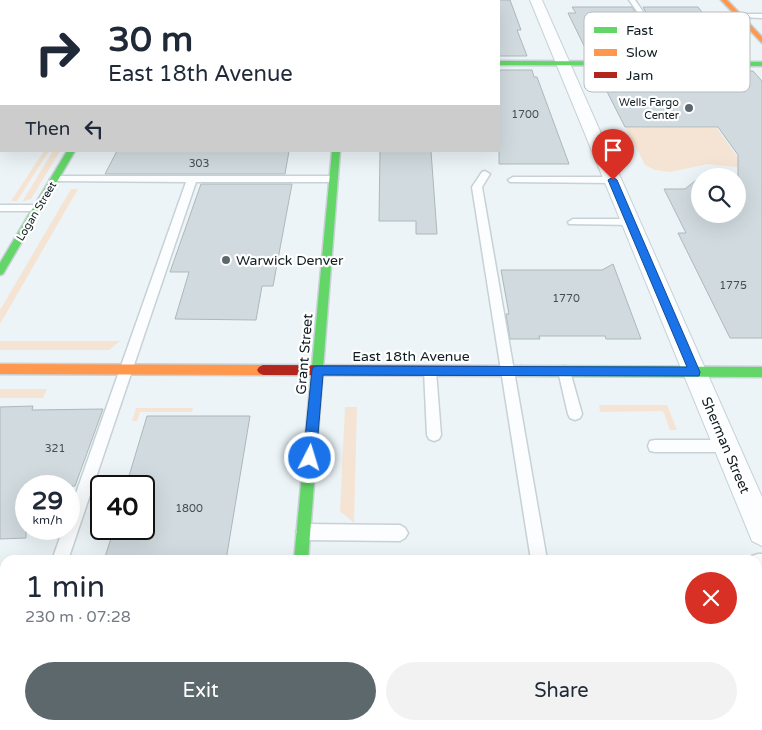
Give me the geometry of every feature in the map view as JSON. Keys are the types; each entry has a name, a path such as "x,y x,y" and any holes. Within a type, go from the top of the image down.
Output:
{"main road":[{"path":"724,0 735,12"},
{"path":"750,28 762,41"},
{"path":"500,64 584,64"},
{"name":"Logan Street","path":"0,271 70,152"},
{"name":"Grant Street","path":"302,555 336,152"},
{"name":"East 18th Avenue","path":"0,369 762,372"}],"street":[{"name":"Sherman Street","path":"536,0 762,531"}],"lane":[{"path":"632,0 640,12"},
{"path":"485,174 476,187 537,555"},
{"path":"55,179 333,179"},
{"path":"62,555 192,179"},
{"path":"513,180 613,180"},
{"path":"0,208 38,208"},
{"path":"573,222 630,222"},
{"path":"430,371 434,435"},
{"path":"564,371 574,414"},
{"path":"655,446 726,446"},
{"path":"304,532 400,533"}],"shaded area":[{"path":"626,128 717,128 745,168 708,164 670,172 655,170 645,165"},
{"path":"43,152 48,152 17,201 11,201"},
{"path":"52,152 59,152 31,199 22,202"},
{"path":"71,189 78,189 0,324 0,310"},
{"path":"0,341 120,341 109,350 0,350"},
{"path":"0,389 47,389 43,398 0,398"},
{"path":"599,405 667,405 677,430 670,430 663,411 600,412"},
{"path":"345,407 357,407 354,523 340,511"},
{"path":"136,408 193,408 192,412 140,412 137,421 132,421"}],"building":[{"path":"500,0 510,0 521,30 517,30 527,56 500,56"},
{"path":"572,7 632,7 635,12 584,12 584,46 568,13 576,13"},
{"path":"643,7 698,7 702,12 646,12"},
{"path":"500,70 532,70 534,77 537,77 569,164 499,164"},
{"path":"750,71 753,71 762,81 762,338 730,338 678,233 686,233 664,189 685,189 691,184 691,223 746,223 746,168 738,168 738,155 718,127 625,127 607,92 750,92"},
{"path":"116,152 289,152 285,174 105,174"},
{"path":"380,152 431,152 437,234 416,234 416,221 379,221"},
{"name":"Warwick Denver","path":"201,184 292,184 273,286 262,286 256,320 175,319 189,272 170,272"},
{"path":"613,264 641,339 606,339 605,336 539,336 540,339 510,339 506,314 509,314 501,270 602,270"},
{"path":"33,406 32,410 103,409 79,475 15,475 15,538 0,539 0,407"},
{"path":"147,416 250,416 227,555 106,555 110,540 155,540 155,475 129,475"}],"traffic: fast":[{"path":"500,63 584,63"},
{"path":"750,64 762,64"},
{"path":"0,271 70,152"},
{"path":"301,555 336,152"},
{"path":"521,371 762,372"}],"traffic: slow":[{"path":"724,0 735,12"},
{"path":"750,28 762,41"},
{"path":"0,369 263,370"}],"traffic: jam":[{"path":"263,370 521,371"}],"place":[{"name":"Wells Fargo Center","path":"689,108"},
{"name":"Warwick Denver","path":"226,260"}],"route":[{"path":"310,458 317,370 695,372 613,180"}]}
